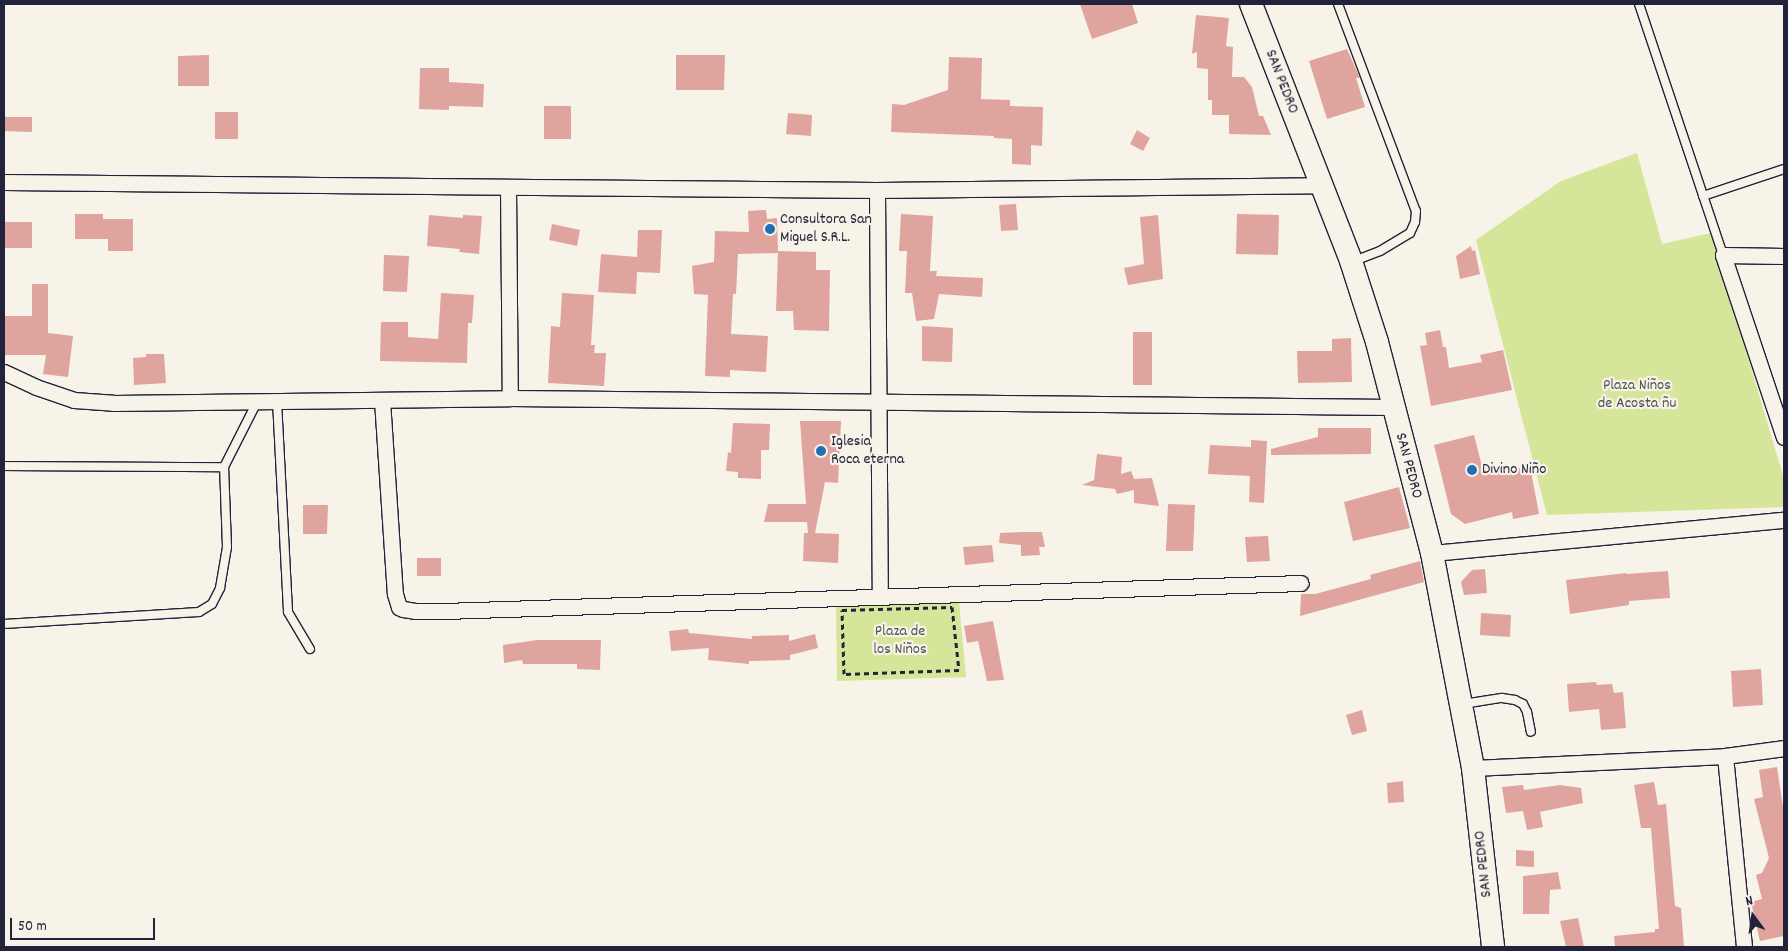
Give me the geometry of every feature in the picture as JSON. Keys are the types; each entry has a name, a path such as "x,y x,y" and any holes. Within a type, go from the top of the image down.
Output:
{"main road":[{"name":"SAN PEDRO","path":"1251,4 1351,261 1376,342 1432,553 1473,768 1493,947"}],"street":[{"path":"4,182 876,190 1321,185"},
{"path":"508,187 510,398"},
{"path":"876,190 880,596"},
{"path":"1784,256 1723,255 1784,437"},
{"path":"4,372 36,387 74,400 113,403 510,398 1392,407"},
{"path":"382,400 395,594 399,606 415,612 1301,583"},
{"path":"1432,553 1784,520"},
{"path":"1473,768 1725,756 1784,748"},
{"path":"1725,756 1744,947"}],"lane":[{"path":"1338,4 1416,211 1415,222 1410,233 1380,251 1351,261"},
{"path":"1639,4 1723,255"},
{"path":"1703,196 1784,169"},
{"path":"277,401 288,612 310,649"},
{"path":"4,624 199,612 212,604 220,588 227,547 224,467 257,402"},
{"path":"4,466 224,467"},
{"path":"1461,704 1502,698 1515,700 1523,704 1527,712 1531,732"}],"path":[{"path":"952,607 959,670 844,674 842,610 952,607"}],"green space":[{"name":"Plaza Niños de Acosta ñu","path":"1637,153 1662,244 1711,233 1784,479 1784,507 1547,515 1476,240 1561,181"},
{"name":"Plaza de los Niños","path":"959,601 966,677 837,681 836,605"}],"building":[{"path":"1080,4 1132,4 1138,23 1092,39"},
{"path":"1196,15 1229,18 1226,46 1233,47 1232,77 1244,77 1252,87 1259,116 1263,116 1271,135 1229,134 1229,115 1212,115 1212,100 1208,100 1208,69 1197,68 1197,52 1192,54"},
{"path":"1347,49 1360,78 1356,78 1365,107 1327,119 1309,61"},
{"path":"209,55 209,86 178,86 178,56"},
{"path":"676,55 725,55 724,90 676,90"},
{"path":"949,57 982,58 981,99 1010,100 1010,106 1043,107 1042,146 1031,145 1031,165 1012,164 1012,139 994,138 994,136 891,132 892,104 904,105 948,90"},
{"path":"420,68 449,68 449,82 484,84 483,107 449,106 449,110 419,109"},
{"path":"544,106 571,106 571,139 544,139"},
{"path":"215,112 238,112 238,139 215,139"},
{"path":"788,113 812,115 811,136 786,134"},
{"path":"4,117 32,117 32,132 4,131"},
{"path":"1137,130 1150,138 1143,151 1130,144"},
{"path":"1016,204 1018,230 1001,231 999,205"},
{"path":"766,210 767,219 777,218 778,253 738,254 731,334 768,336 766,372 730,370 730,377 705,376 708,295 694,294 692,266 714,262 715,231 749,232 748,211"},
{"path":"75,214 103,214 103,219 133,219 133,251 108,251 108,239 75,239"},
{"path":"901,214 933,216 930,271 937,271 936,276 983,278 982,297 939,294 934,319 916,321 912,293 905,293 907,251 899,251"},
{"path":"1237,214 1279,215 1278,255 1236,254"},
{"path":"429,215 463,218 463,215 482,216 479,254 459,252 460,249 427,246"},
{"path":"1158,215 1163,279 1128,285 1124,268 1144,264 1140,217"},
{"path":"4,222 32,222 32,248 4,248"},
{"path":"552,224 580,230 577,246 549,240"},
{"path":"638,230 662,230 660,273 637,272 636,294 598,292 601,254 637,257"},
{"path":"1471,246 1472,251 1475,250 1480,274 1460,279 1456,256"},
{"path":"778,251 816,252 816,270 830,270 829,331 794,330 793,311 776,311"},
{"path":"384,255 409,256 407,292 383,291"},
{"path":"32,284 48,284 48,333 73,336 68,377 43,374 46,355 4,355 4,316 32,316"},
{"path":"441,293 474,295 472,323 468,323 467,363 380,361 381,322 408,322 408,337 438,339"},
{"path":"562,293 594,295 591,345 595,345 594,353 606,353 604,386 548,383 551,326 560,327"},
{"path":"922,326 953,328 952,362 922,361"},
{"path":"1440,330 1443,347 1446,347 1449,368 1482,362 1480,355 1503,350 1512,390 1431,406 1420,346 1427,345 1425,333"},
{"path":"1133,332 1152,332 1152,385 1133,385"},
{"path":"1351,338 1352,382 1298,383 1297,351 1332,351 1332,339"},
{"path":"146,354 164,354 166,383 134,385 133,358 146,357"},
{"path":"800,421 841,421 838,483 825,482 815,533 839,534 838,563 803,561 804,533 808,533 807,522 764,522 768,504 806,504"},
{"path":"733,423 770,424 769,450 761,450 761,479 738,478 738,472 726,471 728,452 731,453"},
{"path":"1318,428 1371,428 1371,454 1271,455 1271,449 1318,437"},
{"path":"1474,435 1484,474 1530,466 1539,514 1513,519 1512,512 1465,524 1451,514 1434,445"},
{"path":"1251,440 1267,441 1264,503 1249,502 1250,476 1208,474 1210,445 1251,447"},
{"path":"1097,454 1122,457 1121,474 1131,471 1134,479 1152,478 1159,506 1134,503 1134,490 1117,494 1115,489 1082,485 1094,480"},
{"path":"1399,487 1410,528 1353,541 1344,502"},
{"path":"1168,504 1195,505 1193,551 1166,551"},
{"path":"303,505 328,505 327,534 303,534"},
{"path":"1042,532 1045,547 1039,547 1040,555 1021,556 1021,545 999,543 1000,533"},
{"path":"1268,536 1270,561 1247,562 1245,537"},
{"path":"992,545 994,562 965,565 963,547"},
{"path":"417,558 441,558 441,576 417,576"},
{"path":"1420,561 1424,582 1300,616 1301,594 1315,594 1371,579 1370,575"},
{"path":"1485,569 1487,593 1464,595 1461,582 1472,570"},
{"path":"1668,571 1670,598 1629,601 1629,605 1570,614 1566,580 1626,573"},
{"path":"1481,613 1511,615 1510,637 1480,635"},
{"path":"993,621 1004,680 987,681 978,641 967,643 964,626"},
{"path":"688,629 689,633 752,639 752,636 789,635 789,641 815,634 818,648 790,655 790,660 749,661 749,664 708,660 709,648 671,651 669,631"},
{"path":"537,640 601,640 600,670 577,669 577,664 523,664 522,660 504,663 503,645"},
{"path":"1761,669 1763,705 1733,707 1731,671"},
{"path":"1596,682 1597,685 1612,684 1614,693 1623,692 1626,728 1601,730 1599,709 1569,712 1567,684"},
{"path":"1362,710 1367,731 1352,735 1346,715"},
{"path":"1777,767 1784,814 1784,936 1760,941 1751,902 1762,899 1756,875 1762,873 1769,858 1754,799 1763,797 1759,770"},
{"path":"1403,781 1404,802 1388,803 1387,783"},
{"path":"1654,782 1658,805 1666,804 1675,906 1681,908 1684,947 1615,947 1614,936 1655,932 1655,929 1659,929 1651,828 1641,828 1634,785"},
{"path":"1523,785 1524,790 1560,785 1581,788 1583,803 1540,812 1543,827 1527,830 1523,811 1506,813 1502,787"},
{"path":"1516,850 1534,851 1534,867 1516,866"},
{"path":"1558,872 1561,889 1550,890 1549,914 1523,914 1523,876"},
{"path":"1578,918 1584,947 1566,947 1560,921"}],"place":[{"name":"Consultora San Miguel S.R.L.","path":"770,229"},
{"name":"Iglesia Roca eterna","path":"821,451"},
{"name":"Divino Niño","path":"1472,470"}]}
